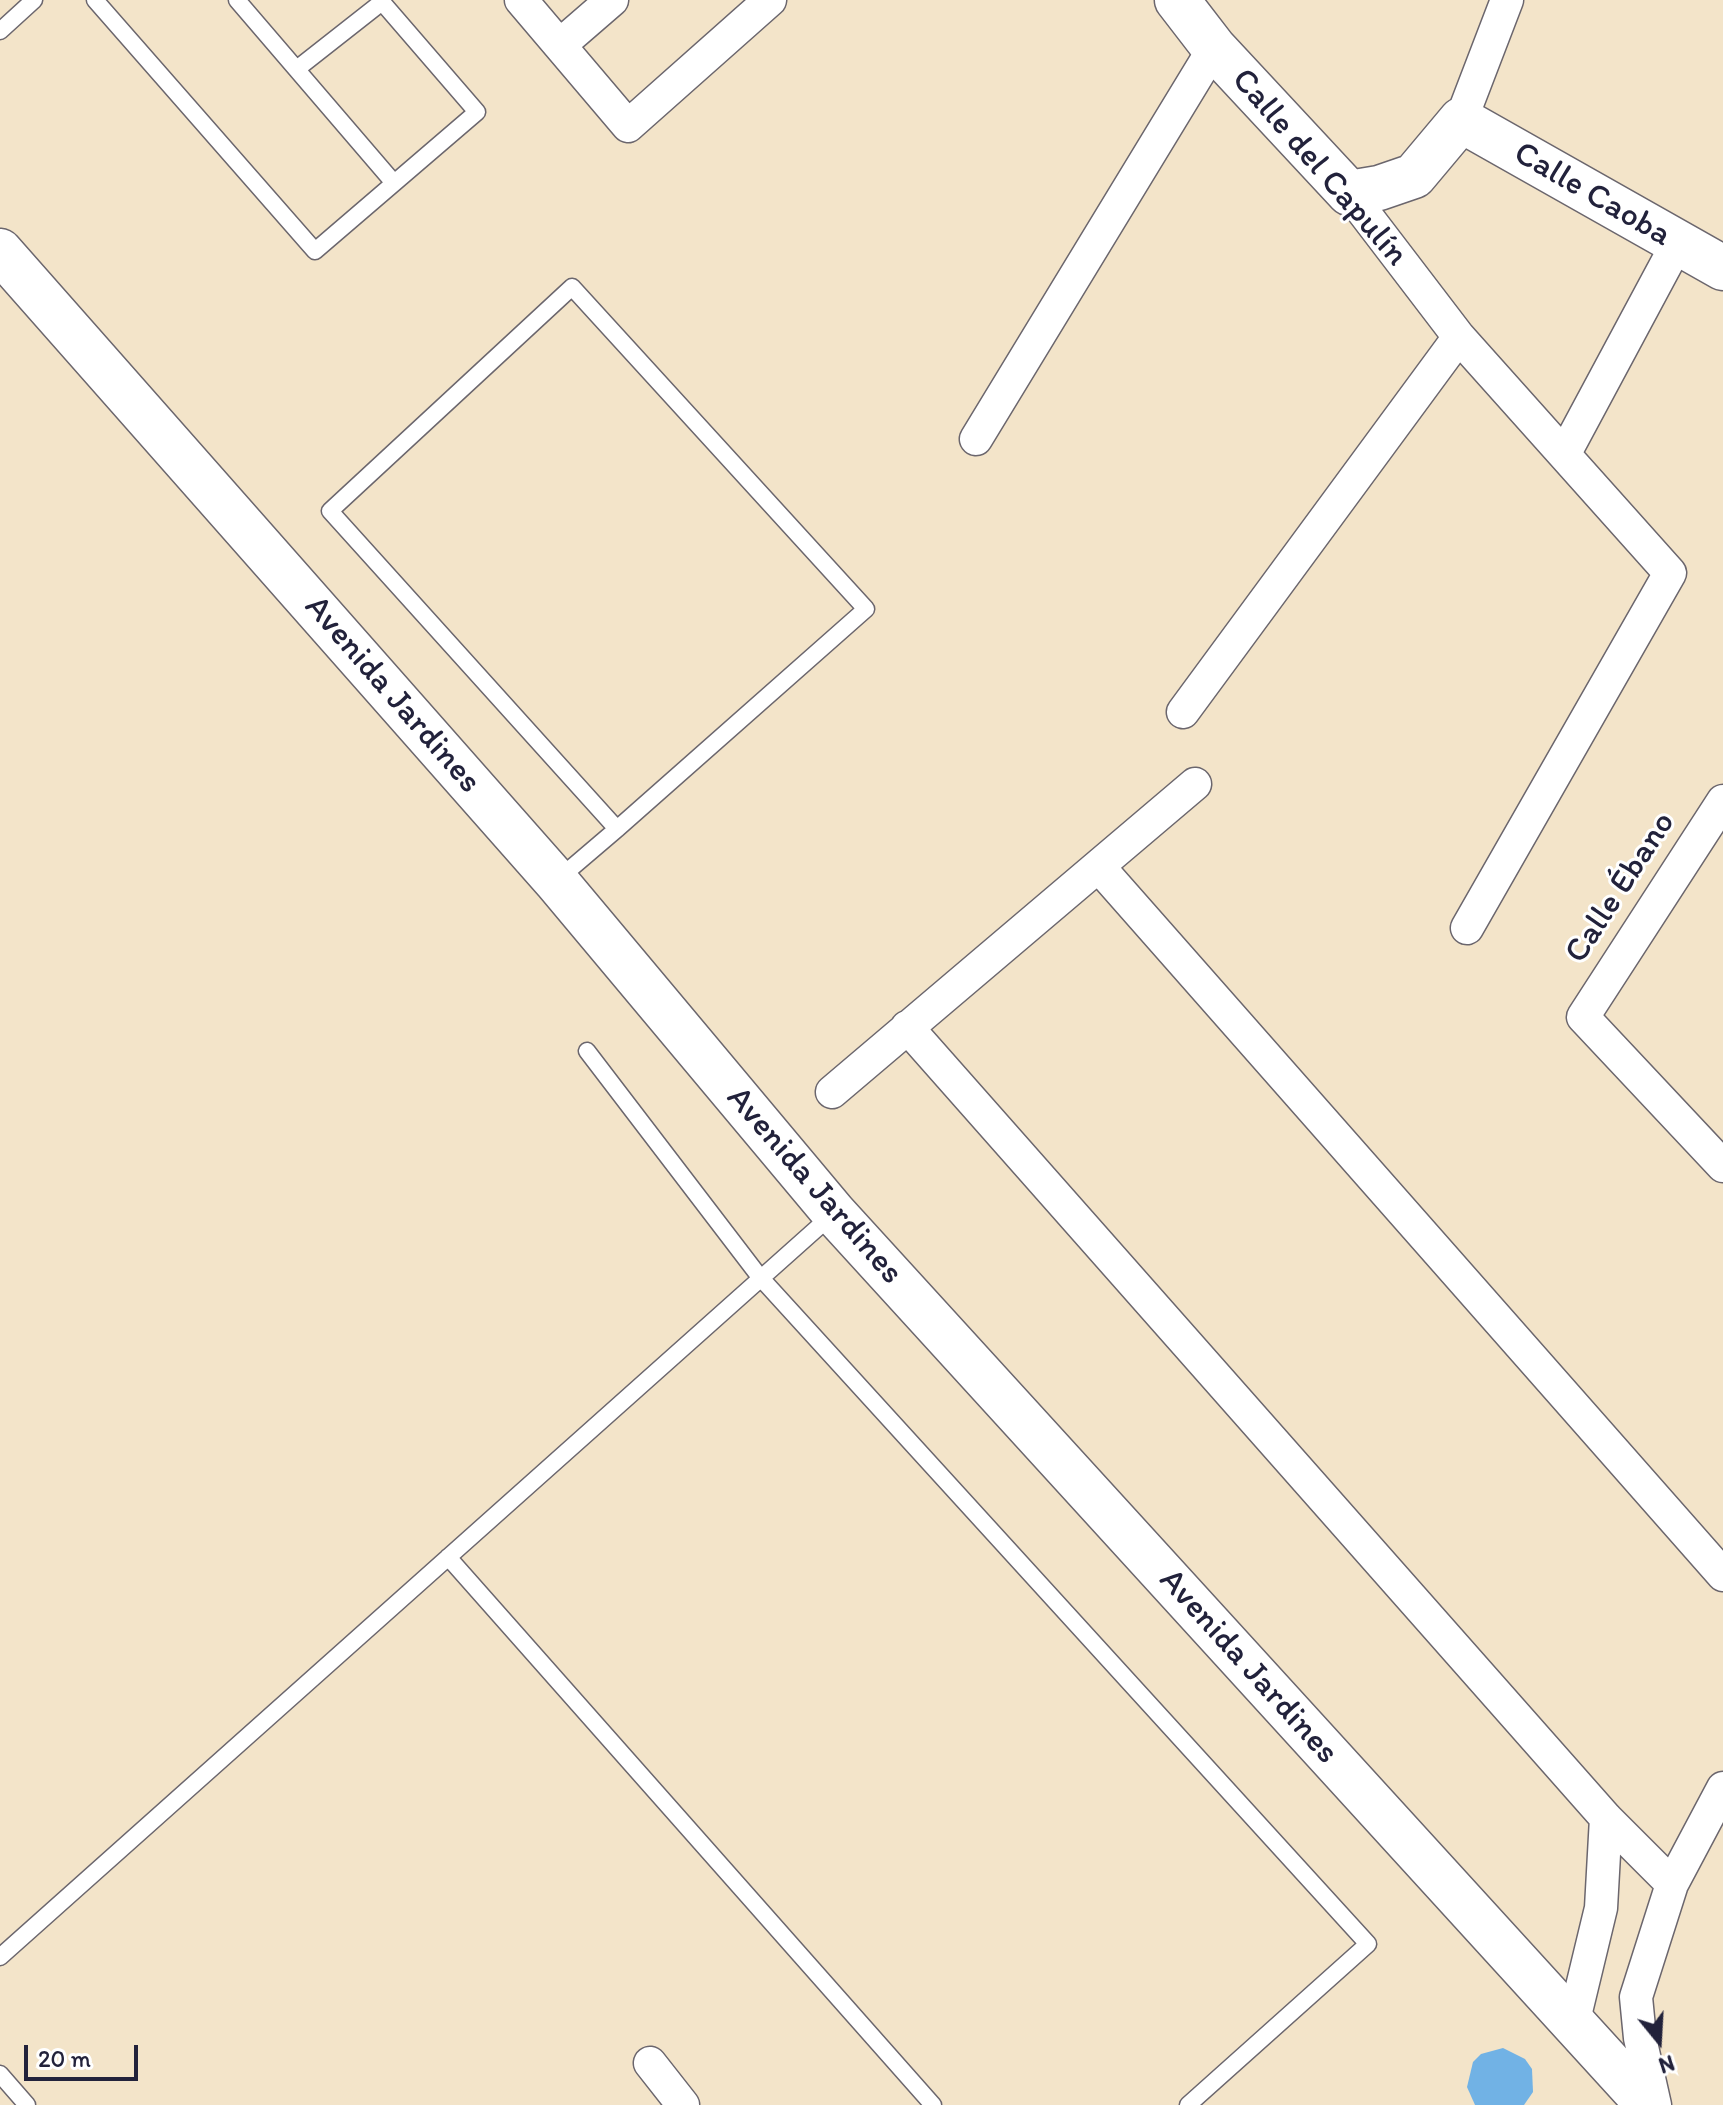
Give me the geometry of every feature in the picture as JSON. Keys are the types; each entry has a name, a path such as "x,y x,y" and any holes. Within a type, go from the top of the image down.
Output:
{"street":[{"path":"521,0 628,126 770,0"},
{"path":"560,45 612,0"},
{"name":"Calle del Capulín","path":"1177,0 1214,48 1349,193 1459,337 1670,573 1467,928"},
{"path":"1349,193 1379,188 1414,176 1461,120 1507,0"},
{"path":"976,439 1214,48"},
{"name":"Calle Caoba","path":"1461,120 1723,268"},
{"path":"1565,453 1677,244"},
{"name":"Avenida Jardines","path":"0,251 556,881 834,1213 1648,2105"},
{"path":"1183,712 1459,337"},
{"path":"832,1092 1195,784"},
{"name":"Calle Ébano","path":"1723,801 1583,1017 1723,1166"},
{"path":"1099,867 1723,1575"},
{"path":"907,1027 1606,1818 1672,1884"},
{"path":"1655,2105 1640,2038 1636,1997 1672,1884 1723,1788"},
{"path":"1573,2024 1601,1908 1606,1818"},
{"path":"650,2063 683,2105"}],"lane":[{"path":"0,31 34,0"},
{"path":"95,0 315,251 477,112 382,2 298,68"},
{"path":"237,0 394,183"},
{"path":"556,881 617,829 866,609 572,287 330,511 617,829"},
{"path":"587,1051 759,1276 1368,1944 1188,2105"},
{"path":"0,1957 759,1276 834,1213"},
{"path":"448,1557 933,2105"},
{"path":"0,2074 27,2105"}],"water":[{"path":"1503,2048 1525,2059 1532,2069 1533,2092 1524,2105 1475,2105 1467,2087 1473,2062 1481,2054"}]}
